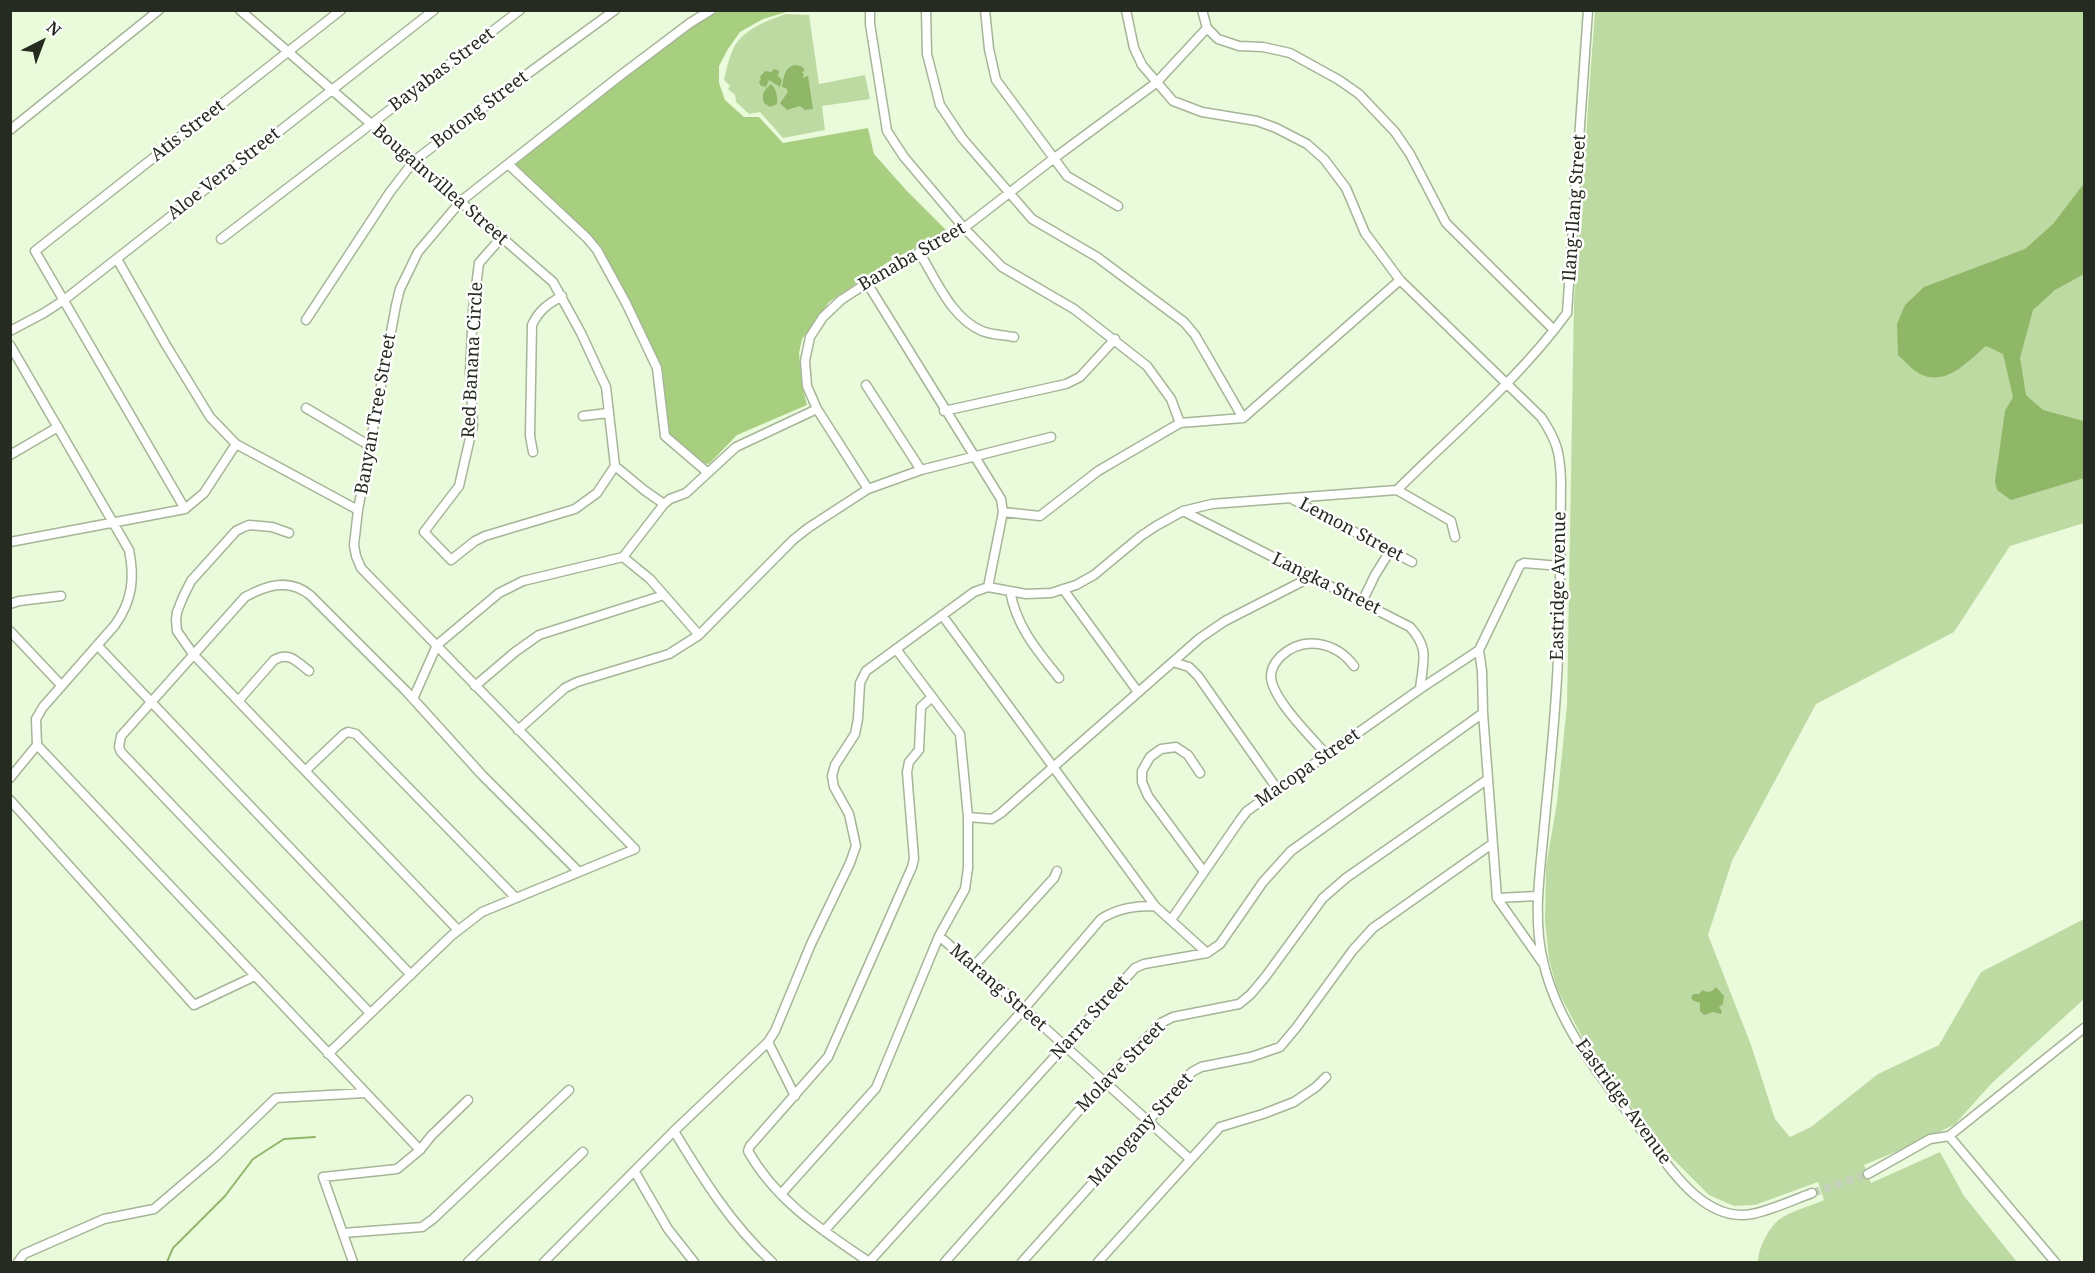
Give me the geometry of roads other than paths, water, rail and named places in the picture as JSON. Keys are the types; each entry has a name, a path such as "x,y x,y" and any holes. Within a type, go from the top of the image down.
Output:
{"street":[{"path":"10,130 159,10"},
{"name":"Atis Street","path":"64,300 35,251 341,10"},
{"name":"Aloe Vera Street","path":"10,331 44,314 64,300 434,10"},
{"name":"Bayabas Street","path":"221,239 520,10"},
{"name":"Botong Street","path":"306,320 390,192 414,161 615,10"},
{"name":"Banyan Tree Street","path":"579,872 635,849 361,568 354,545 358,510 400,289 417,252 461,201 621,75 711,10"},
{"path":"870,10 870,24 887,131 904,157 964,228 1002,267 1074,309 1147,366 1171,399 1180,423"},
{"path":"927,10 927,54 940,105 962,138 1032,219 1097,257 1184,322 1195,335 1242,418"},
{"path":"985,10 989,49 996,80 1067,176 1118,206"},
{"name":"Eastridge Avenue","path":"1126,10 1134,48 1142,66 1173,101 1202,112 1257,122 1276,128 1307,144 1324,159 1346,188 1365,233 1400,280 1507,382 1541,417 1554,437 1561,459 1559,648 1537,896 1543,963 1553,995 1589,1061 1690,1191 1714,1209 1736,1215 1753,1214 1812,1193"},
{"path":"1202,10 1207,28 1218,39 1239,46 1263,47 1290,53 1339,80 1359,94 1395,132 1410,154 1446,223 1554,330"},
{"name":"Ilang-Ilang Street","path":"1396,490 1507,382 1567,313 1588,10"},
{"name":"Bougainvillea Street","path":"246,12 287,53 553,282 606,387 608,413"},
{"name":"Banaba Street","path":"868,489 817,409 807,386 805,361 810,337 822,317 841,300 867,283 964,228 1156,83 1207,28"},
{"path":"508,164 597,250 626,303 657,368 665,436 707,472"},
{"name":"Red Banana Circle","path":"501,238 479,263 473,310 470,372 473,425 459,486 424,532 451,560 485,536 575,509 597,493 615,466"},
{"path":"919,252 955,311 969,324 984,332 1014,337"},
{"path":"117,258 210,417 236,444 358,510"},
{"path":"1003,512 1040,516 1098,471 1180,423 1242,418 1400,280"},
{"path":"867,283 944,411 1001,499 1003,512 988,587"},
{"path":"533,452 530,436 532,325 537,313 562,296"},
{"path":"64,300 185,509"},
{"path":"944,411 1066,384 1080,377 1115,339"},
{"path":"10,345 129,550 133,583 124,612 43,707 36,719 37,745 420,1150"},
{"path":"866,385 921,470"},
{"path":"306,408 370,446"},
{"path":"413,699 437,645 499,593 524,581 623,557 664,504 686,493 736,447 817,409"},
{"path":"583,416 608,413 615,466 664,504"},
{"path":"10,456 58,427"},
{"path":"518,730 565,688 577,681 669,654 699,635 793,540 868,489 921,470 1051,437"},
{"path":"10,542 185,509 204,492 236,444"},
{"path":"544,1263 674,1131 768,1042 856,846 849,814 834,787 832,776 835,765 855,734 860,683 866,671 974,592 988,587 1026,594 1051,593 1076,585 1094,574 1141,536 1183,511 1212,504 1396,490 1451,521 1455,537"},
{"name":"Lemon Street","path":"1289,498 1412,562"},
{"name":"Langka Street","path":"1183,511 1410,627 1420,637 1425,649 1420,688"},
{"path":"289,533 258,525 249,525 236,531 191,581 180,604 176,620 177,631 193,654 458,930"},
{"path":"1362,602 1390,551"},
{"path":"623,557 650,579 699,635"},
{"path":"1543,963 1497,898 1479,650 1520,565 1524,563 1560,566"},
{"path":"968,817 992,819 1200,638 1225,621 1311,577"},
{"path":"328,1054 458,930 482,912 579,872 482,775 413,699 310,595 294,586 275,585 245,597 150,701 121,736 119,747 370,1013"},
{"path":"1063,589 1138,692"},
{"path":"1010,591 1016,617 1025,633 1059,678"},
{"path":"475,686 539,635 664,595"},
{"path":"10,604 61,596"},
{"path":"942,615 1155,906 1207,953 1225,939 1263,882 1291,850 1483,713"},
{"path":"10,631 61,685"},
{"path":"1327,755 1279,699 1271,676 1274,662 1287,651 1304,643 1322,643 1347,656 1354,666"},
{"path":"97,645 411,975"},
{"path":"781,1194 876,1088 939,936 965,889 968,868 968,817 960,734 896,649"},
{"name":"Macopa Street","path":"1172,920 1247,811 1420,688 1479,650"},
{"path":"239,700 274,660 281,656 292,657 309,671"},
{"path":"1173,662 1189,667 1198,676 1278,790"},
{"path":"869,1263 796,1211 756,1165 748,1151 828,1057 912,867 914,859 907,772 909,762 919,750 921,707 932,697"},
{"path":"306,770 344,734 352,732 356,734 516,898"},
{"path":"10,778 37,745"},
{"path":"1200,774 1188,755 1176,747 1161,749 1150,757 1142,771 1142,783 1148,796 1204,872"},
{"name":"Molave Street","path":"945,1263 1104,1082 1161,1023 1173,1017 1232,1006 1245,999 1266,976 1323,898 1346,878 1488,779"},
{"path":"10,800 194,1005 255,976"},
{"name":"Mahogany Street","path":"1022,1263 1192,1072 1202,1067 1251,1057 1280,1047 1353,950 1373,928 1492,844"},
{"path":"974,966 1054,878 1057,871"},
{"path":"1497,898 1537,896"},
{"path":"824,1232 1024,1009 1101,919 1113,911 1134,906 1155,906"},
{"name":"Marang Street","path":"939,936 1024,1009 1190,1159"},
{"name":"Narra Street","path":"869,1263 1136,968 1144,964 1207,953"},
{"path":"1868,1174 1930,1139 1949,1136 2085,1028"},
{"path":"768,1042 795,1096"},
{"path":"1098,1263 1220,1127 1294,1102 1316,1088 1326,1077"},
{"path":"343,1233 422,1227 569,1090"},
{"path":"18,1263 24,1254 104,1219 154,1209 215,1157 276,1098 365,1094"},
{"path":"353,1263 323,1177 397,1169 420,1150 468,1100"},
{"path":"674,1131 715,1198 749,1241 772,1263"},
{"path":"1949,1136 2055,1263"},
{"path":"468,1263 583,1152"},
{"path":"635,1172 668,1230 694,1263"}],"waterway":[{"path":"167,1262 173,1248 225,1196 253,1159 284,1139 315,1137"}],"tunnel":[{"path":"1812,1193 1868,1174"}]}
